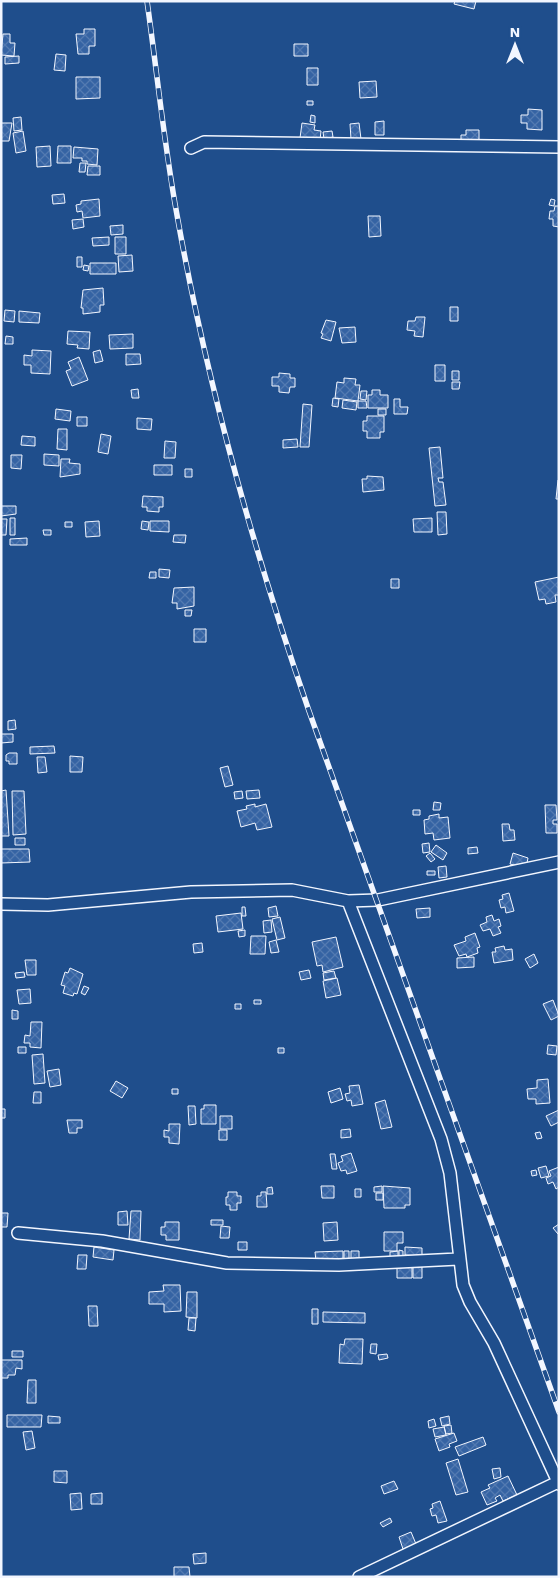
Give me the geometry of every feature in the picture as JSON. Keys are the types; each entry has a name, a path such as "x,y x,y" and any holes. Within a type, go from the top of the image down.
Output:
{"street":[{"path":"191,148 204,142 559,147"},
{"path":"1,904 48,905 191,892 292,890 348,900 378,900 559,862"},
{"path":"348,900 441,1139 450,1173 458,1260 463,1286 494,1343 558,1483 360,1577"},
{"path":"18,1234 102,1241 227,1263 339,1265 458,1260"},
{"path":"549,1464 559,1456"}],"building":[{"path":"455,1 476,1 474,9 454,4"},
{"path":"84,29 95,29 95,46 89,46 89,54 78,54 76,34 84,34"},
{"path":"3,34 10,34 10,43 15,43 14,56 1,55"},
{"path":"294,44 308,44 308,56 294,56"},
{"path":"56,54 66,55 65,71 54,70"},
{"path":"19,56 19,63 5,64 5,57"},
{"path":"307,68 318,68 318,85 307,85"},
{"path":"76,77 100,77 100,98 76,99"},
{"path":"376,81 377,97 360,98 359,82"},
{"path":"307,101 313,101 313,105 307,105"},
{"path":"528,109 542,110 542,130 527,129 527,123 521,123 521,115 528,115"},
{"path":"311,115 315,116 315,123 310,122"},
{"path":"21,117 22,130 14,131 13,118"},
{"path":"384,121 384,135 375,135 375,122"},
{"path":"1,123 12,123 9,141 1,141"},
{"path":"302,123 315,125 314,130 321,131 320,140 300,138"},
{"path":"359,123 361,139 351,139 350,124"},
{"path":"466,130 479,130 479,143 461,141 461,135 466,135"},
{"path":"23,131 26,151 16,153 13,133"},
{"path":"332,131 333,137 324,139 323,132"},
{"path":"50,146 51,166 37,167 36,147"},
{"path":"58,146 71,146 71,163 57,163"},
{"path":"74,147 98,149 97,165 87,164 87,161 82,161 82,158 73,158"},
{"path":"80,163 86,163 85,172 79,172"},
{"path":"88,166 100,166 100,175 87,175"},
{"path":"64,194 65,203 53,204 52,195"},
{"path":"99,199 100,216 83,218 82,211 77,212 76,205 81,204 81,201"},
{"path":"551,199 555,200 554,206 549,205"},
{"path":"555,206 559,206 559,227 553,226 553,219 549,219 550,211 554,211"},
{"path":"368,216 380,216 381,236 369,237"},
{"path":"83,219 84,227 73,229 72,220"},
{"path":"123,225 123,234 111,235 110,226"},
{"path":"109,237 109,245 93,246 92,238"},
{"path":"115,237 126,237 126,254 115,254"},
{"path":"132,255 133,271 119,272 118,256"},
{"path":"77,257 82,257 82,267 77,267"},
{"path":"90,263 116,263 116,274 90,274"},
{"path":"84,265 89,266 88,271 83,270"},
{"path":"103,288 104,305 100,305 100,312 83,314 83,308 81,308 83,290"},
{"path":"450,307 458,307 458,321 450,321"},
{"path":"5,310 15,311 14,322 4,321"},
{"path":"19,311 40,313 39,323 19,322"},
{"path":"416,317 425,317 423,337 414,336 415,331 407,330 408,321 415,321"},
{"path":"326,320 336,322 331,341 321,338"},
{"path":"355,327 356,342 342,343 339,328"},
{"path":"68,331 90,332 89,349 77,348 78,345 67,344"},
{"path":"133,334 133,348 110,349 109,335"},
{"path":"6,336 13,337 13,344 5,344"},
{"path":"32,350 51,351 50,374 31,373 31,365 24,365 24,355 32,356"},
{"path":"100,350 103,361 95,363 93,352"},
{"path":"126,354 140,354 141,364 126,365"},
{"path":"79,357 88,380 72,386 66,371 71,369 68,362"},
{"path":"435,365 445,365 445,381 435,381"},
{"path":"452,371 459,371 459,380 452,380"},
{"path":"279,373 290,374 290,378 295,378 295,387 290,387 289,393 279,392 279,386 272,386 272,377 279,377"},
{"path":"344,378 356,379 355,385 360,385 358,401 335,398 337,382 344,383"},
{"path":"452,382 460,382 459,389 452,389"},
{"path":"138,389 139,398 132,398 131,390"},
{"path":"372,390 380,390 380,395 388,395 388,408 368,408 368,395 372,395"},
{"path":"361,391 367,391 366,400 360,399"},
{"path":"333,398 339,399 338,407 332,406"},
{"path":"394,399 400,399 400,407 408,407 407,414 394,414"},
{"path":"343,400 357,402 356,410 342,408"},
{"path":"358,401 366,401 367,408 358,408"},
{"path":"303,404 312,405 309,447 300,447"},
{"path":"56,409 71,411 70,421 55,419"},
{"path":"378,409 386,409 386,415 378,415"},
{"path":"367,416 384,416 384,432 380,432 380,438 367,438 367,431 363,431 363,421 367,421"},
{"path":"77,417 87,417 87,426 77,426"},
{"path":"137,418 152,419 151,430 137,429"},
{"path":"58,429 67,429 67,450 57,449"},
{"path":"101,434 111,436 108,454 98,452"},
{"path":"22,436 35,437 35,446 21,445"},
{"path":"297,439 298,447 283,448 283,440"},
{"path":"165,441 176,442 175,458 164,458"},
{"path":"440,447 443,478 438,478 439,482 443,482 446,505 435,506 429,448"},
{"path":"44,454 59,455 59,466 44,465"},
{"path":"11,455 22,455 21,469 11,468"},
{"path":"61,459 70,459 69,463 80,464 80,474 60,477"},
{"path":"154,465 172,465 172,475 154,475"},
{"path":"185,469 192,469 192,477 185,477"},
{"path":"367,476 383,477 384,490 363,492 362,479 367,479"},
{"path":"558,480 559,499 556,499"},
{"path":"143,496 163,497 163,507 159,507 159,512 147,511 147,507 142,507"},
{"path":"1,506 16,506 16,514 1,516"},
{"path":"437,512 446,512 447,534 438,535"},
{"path":"10,518 15,518 15,535 10,535"},
{"path":"432,518 432,532 414,532 413,519"},
{"path":"1,519 7,519 6,535 1,535"},
{"path":"99,521 100,536 86,537 85,522"},
{"path":"142,521 149,522 148,530 141,529"},
{"path":"150,521 169,521 169,532 150,531"},
{"path":"65,522 72,522 72,527 65,527"},
{"path":"43,530 51,530 51,535 44,535"},
{"path":"174,535 186,535 185,543 173,542"},
{"path":"27,538 27,545 10,545 10,539"},
{"path":"159,569 170,570 169,578 159,577"},
{"path":"150,572 156,572 156,578 149,578"},
{"path":"559,577 559,595 555,595 556,602 546,604 545,599 539,600 535,582"},
{"path":"391,579 399,579 399,588 391,588"},
{"path":"194,587 194,606 177,609 177,603 172,603 174,588"},
{"path":"185,610 192,610 191,616 185,616"},
{"path":"194,629 206,629 206,642 194,642"},
{"path":"15,720 16,729 8,730 8,721"},
{"path":"1,734 13,734 13,742 1,743"},
{"path":"54,746 55,753 30,754 30,747"},
{"path":"17,753 17,764 9,764 9,761 6,761 6,755"},
{"path":"70,756 83,757 82,772 70,772"},
{"path":"37,757 45,757 47,772 38,773"},
{"path":"228,766 233,785 225,787 220,768"},
{"path":"6,790 9,836 1,836 1,791"},
{"path":"259,790 260,798 247,799 246,791"},
{"path":"12,791 24,791 26,834 13,835"},
{"path":"242,791 243,798 235,799 234,792"},
{"path":"434,802 441,803 440,810 433,810"},
{"path":"255,804 255,807 266,804 272,827 257,830 255,823 241,827 237,811 247,809 246,806"},
{"path":"545,805 556,805 557,820 553,820 553,824 557,824 557,833 546,833"},
{"path":"413,810 420,810 420,815 413,815"},
{"path":"439,814 439,818 448,817 450,838 434,840 433,833 425,834 424,820 429,819 429,816"},
{"path":"502,824 509,824 510,830 514,830 515,840 503,841"},
{"path":"15,838 25,838 25,845 15,845"},
{"path":"429,843 430,852 423,853 422,844"},
{"path":"436,845 447,853 443,860 431,852"},
{"path":"477,847 478,853 468,854 468,848"},
{"path":"1,849 29,849 30,862 1,863"},
{"path":"430,853 435,859 431,862 426,856"},
{"path":"513,853 528,858 526,868 510,864"},
{"path":"446,866 447,877 439,878 438,867"},
{"path":"427,871 435,871 435,875 427,875"},
{"path":"509,893 514,911 506,913 505,907 501,908 499,900 503,899 502,895"},
{"path":"276,906 278,916 269,917 268,908"},
{"path":"242,907 245,907 246,916 242,916"},
{"path":"430,908 430,917 417,918 416,909"},
{"path":"241,913 243,929 218,932 216,916"},
{"path":"492,915 494,921 499,919 501,926 498,927 501,933 493,936 490,929 483,931 480,925 487,922 486,917"},
{"path":"280,917 285,938 277,940 272,919"},
{"path":"271,920 272,932 264,933 263,921"},
{"path":"245,930 245,936 239,937 238,931"},
{"path":"475,933 480,947 477,948 478,953 467,957 466,954 459,956 454,945 466,941 465,937"},
{"path":"251,936 266,936 265,954 250,954"},
{"path":"336,937 343,967 323,972 322,965 317,966 312,942"},
{"path":"276,940 279,952 271,953 269,942"},
{"path":"202,943 203,952 194,953 193,944"},
{"path":"504,946 505,950 512,949 513,960 494,963 492,952 496,952 495,948"},
{"path":"534,954 538,963 530,968 525,959"},
{"path":"474,957 474,967 457,968 457,958"},
{"path":"25,960 36,960 36,975 27,975"},
{"path":"70,968 83,974 77,994 74,993 73,996 63,993 65,986 61,985 65,972 68,973"},
{"path":"309,970 311,978 301,980 299,972"},
{"path":"334,971 336,978 324,980 323,973"},
{"path":"24,972 25,977 16,978 15,973"},
{"path":"337,978 341,995 326,998 323,981"},
{"path":"84,986 89,988 85,995 81,993"},
{"path":"30,989 31,1003 19,1004 17,990"},
{"path":"254,1000 261,1000 261,1004 254,1004"},
{"path":"553,1000 559,1016 551,1020 543,1004"},
{"path":"235,1004 241,1004 241,1009 235,1009"},
{"path":"12,1010 18,1011 18,1019 12,1019"},
{"path":"31,1022 42,1022 41,1048 30,1047 30,1043 24,1043 25,1035 30,1036"},
{"path":"548,1045 557,1046 556,1055 547,1054"},
{"path":"18,1047 26,1047 26,1053 18,1053"},
{"path":"278,1048 284,1048 284,1053 278,1053"},
{"path":"43,1054 45,1083 34,1084 32,1055"},
{"path":"59,1069 61,1085 50,1087 47,1071"},
{"path":"548,1079 550,1103 536,1104 536,1099 528,1099 527,1089 537,1088 537,1080"},
{"path":"116,1081 128,1088 122,1098 110,1091"},
{"path":"359,1085 363,1104 352,1106 351,1100 347,1101 345,1094 350,1093 349,1086"},
{"path":"340,1088 343,1099 331,1103 328,1092"},
{"path":"172,1089 178,1089 178,1094 172,1094"},
{"path":"34,1092 41,1092 41,1103 33,1103"},
{"path":"385,1100 392,1127 381,1129 375,1103"},
{"path":"204,1105 216,1105 216,1124 201,1124 201,1109 204,1109"},
{"path":"188,1106 195,1106 196,1124 189,1125"},
{"path":"1,1109 5,1109 5,1118 1,1118"},
{"path":"559,1110 559,1122 551,1126 546,1116"},
{"path":"220,1116 232,1116 232,1129 220,1129"},
{"path":"67,1120 82,1120 82,1128 77,1128 77,1133 69,1133"},
{"path":"169,1124 180,1124 179,1144 169,1143 169,1137 164,1137 164,1130 169,1131"},
{"path":"350,1129 351,1137 341,1138 341,1130"},
{"path":"219,1130 227,1130 227,1140 219,1140"},
{"path":"540,1132 542,1138 537,1139 535,1133"},
{"path":"351,1153 357,1171 347,1174 346,1170 341,1171 338,1163 343,1161 341,1156"},
{"path":"330,1154 335,1154 337,1169 332,1169"},
{"path":"546,1166 549,1176 541,1178 538,1168"},
{"path":"559,1167 559,1187 556,1189 553,1182 548,1184 546,1178 551,1176 549,1171"},
{"path":"536,1170 537,1175 532,1176 531,1171"},
{"path":"321,1186 334,1186 334,1198 322,1198"},
{"path":"382,1186 382,1192 374,1192 374,1187"},
{"path":"383,1186 410,1188 410,1205 405,1205 405,1208 384,1208"},
{"path":"272,1187 273,1194 267,1194 267,1188"},
{"path":"355,1189 361,1189 361,1197 355,1197"},
{"path":"228,1192 237,1192 237,1196 241,1196 241,1203 237,1203 237,1210 230,1210 230,1205 226,1205"},
{"path":"261,1192 266,1192 267,1207 257,1207 257,1196 261,1196"},
{"path":"376,1193 383,1193 383,1200 376,1200"},
{"path":"127,1211 128,1225 118,1225 118,1212"},
{"path":"131,1211 141,1211 140,1240 129,1239"},
{"path":"1,1213 8,1213 7,1227 1,1227"},
{"path":"211,1220 223,1220 223,1225 211,1225"},
{"path":"165,1222 179,1222 179,1240 166,1240 166,1235 161,1235 161,1227 165,1227"},
{"path":"337,1222 338,1240 324,1241 323,1223"},
{"path":"559,1224 559,1234 558,1234 553,1228"},
{"path":"221,1226 230,1227 229,1238 220,1238"},
{"path":"384,1232 403,1232 403,1243 397,1243 397,1251 384,1251"},
{"path":"238,1242 247,1242 247,1250 238,1250"},
{"path":"94,1247 114,1250 113,1260 93,1257"},
{"path":"405,1247 422,1248 422,1256 405,1255"},
{"path":"399,1250 403,1251 403,1257 399,1257"},
{"path":"343,1251 343,1260 316,1261 315,1252"},
{"path":"344,1251 349,1251 349,1260 344,1260"},
{"path":"351,1251 359,1251 359,1261 351,1260"},
{"path":"398,1251 398,1257 390,1257 390,1252"},
{"path":"78,1255 87,1255 86,1269 77,1269"},
{"path":"413,1266 422,1266 422,1278 413,1278"},
{"path":"397,1267 412,1267 412,1278 397,1278"},
{"path":"163,1285 180,1285 181,1311 164,1312 164,1304 149,1304 149,1292 164,1291"},
{"path":"187,1292 197,1292 197,1318 186,1317"},
{"path":"88,1306 97,1306 98,1326 89,1326"},
{"path":"312,1309 318,1309 318,1324 312,1324"},
{"path":"323,1312 365,1313 365,1323 323,1322"},
{"path":"189,1318 196,1318 195,1331 188,1330"},
{"path":"345,1339 363,1339 362,1364 339,1363 340,1344 344,1345"},
{"path":"371,1344 377,1344 376,1354 370,1353"},
{"path":"12,1351 23,1351 23,1357 12,1357"},
{"path":"387,1354 388,1358 379,1360 378,1355"},
{"path":"1,1360 22,1360 22,1369 16,1368 15,1375 1,1378"},
{"path":"28,1380 36,1380 36,1403 27,1403"},
{"path":"7,1415 42,1415 41,1427 7,1427"},
{"path":"48,1416 60,1417 60,1423 48,1423"},
{"path":"449,1416 450,1424 442,1426 440,1418"},
{"path":"434,1419 436,1426 429,1428 428,1421"},
{"path":"451,1425 452,1433 446,1434 444,1426"},
{"path":"444,1427 446,1435 435,1437 433,1429"},
{"path":"32,1431 35,1448 26,1450 23,1432"},
{"path":"454,1433 457,1441 449,1444 450,1447 439,1451 435,1439"},
{"path":"483,1437 486,1445 459,1456 455,1447"},
{"path":"458,1459 468,1492 456,1495 446,1463"},
{"path":"500,1468 501,1477 494,1479 492,1469"},
{"path":"54,1471 67,1471 67,1483 54,1482"},
{"path":"508,1476 517,1495 503,1501 500,1495 495,1498 497,1501 487,1505 481,1492 490,1488 488,1485"},
{"path":"394,1481 398,1489 384,1494 381,1486"},
{"path":"81,1493 82,1509 71,1510 70,1494"},
{"path":"102,1493 102,1504 91,1504 91,1494"},
{"path":"440,1501 447,1521 438,1523 436,1515 432,1516 430,1509 433,1508 432,1504"},
{"path":"390,1518 392,1522 383,1527 380,1523"},
{"path":"411,1532 416,1544 403,1549 399,1537"},
{"path":"206,1553 206,1563 194,1564 193,1554"},
{"path":"174,1567 189,1567 190,1577 174,1577"}],"railway":[{"path":"147,1 168,162 177,215 202,341 233,466 269,589 309,711 559,1412"}]}
